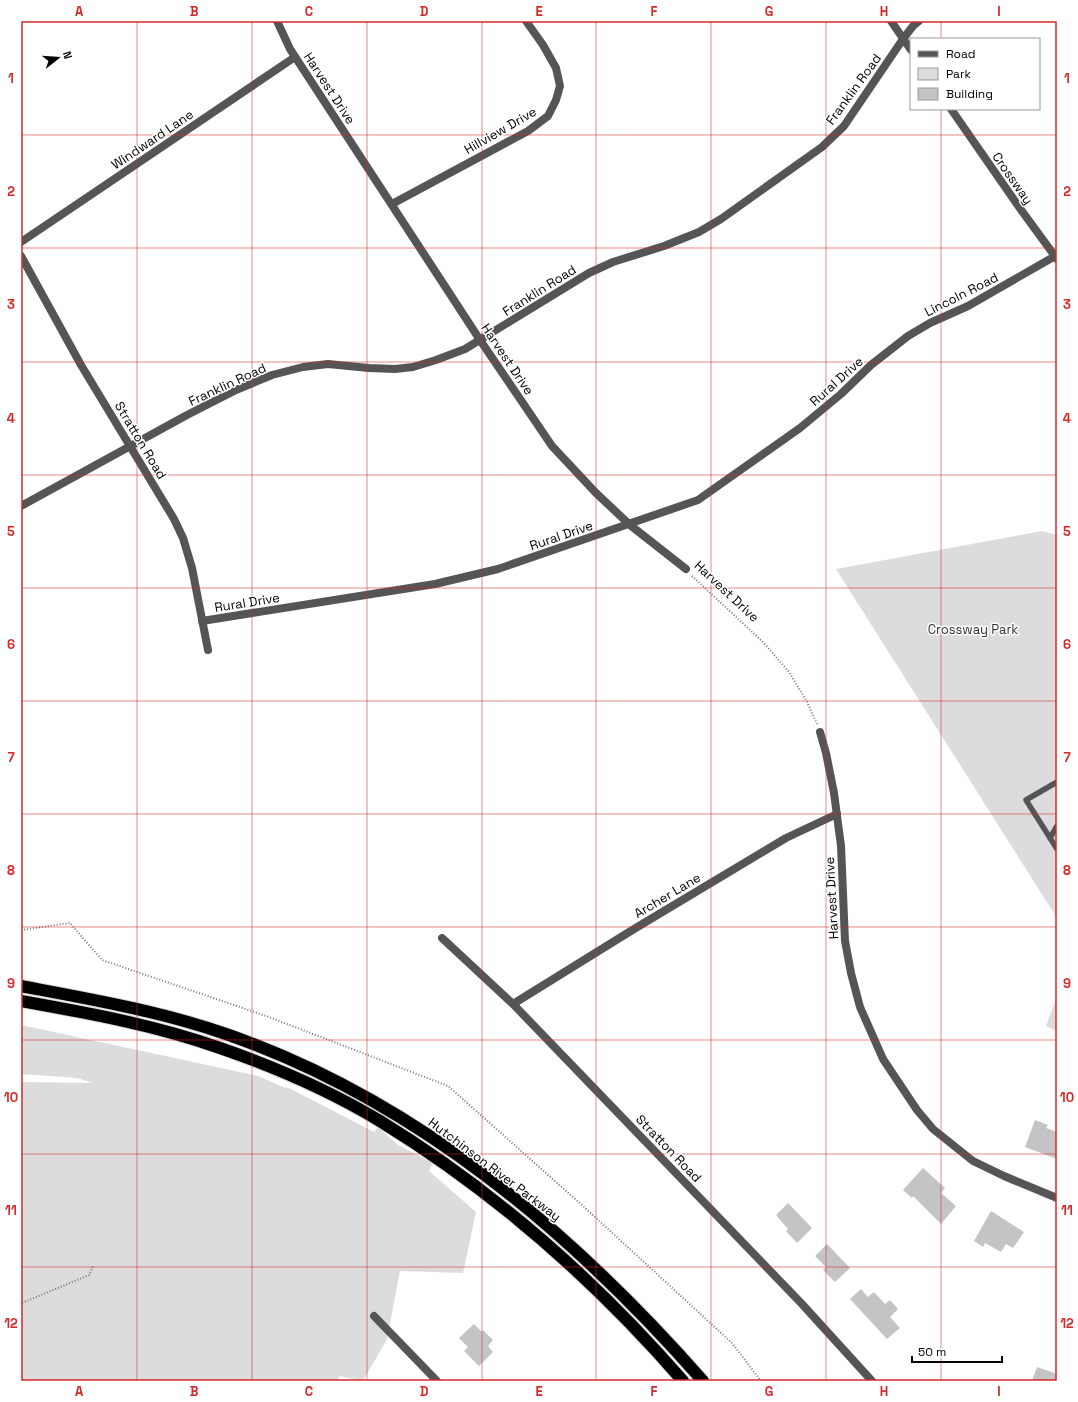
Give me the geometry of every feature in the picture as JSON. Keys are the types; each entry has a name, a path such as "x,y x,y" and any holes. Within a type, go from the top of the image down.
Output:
{"highway":[{"name":"Hutchinson River Parkway","path":"21,986 143,1010 184,1020 227,1034 310,1068 377,1103 426,1133 463,1159 533,1213 602,1275 679,1354 703,1381"},
{"name":"Hutchinson River Parkway","path":"21,1001 134,1022 219,1047 300,1080 340,1099 379,1121 451,1168 488,1195 522,1223 613,1306 683,1381"},
{"path":"679,1354 710,1381"}],"street":[{"name":"Harvest Drive","path":"277,21 290,49 480,340 552,446 596,493 630,524 686,569"},
{"name":"Hillview Drive","path":"392,204 528,131 548,116 556,100 560,86 556,68 543,45 526,21"},
{"path":"891,21 910,49"},
{"name":"Franklin Road","path":"21,506 229,394 272,375 303,366 328,364 395,369 413,367 436,360 465,349 589,273 613,262 664,246 698,232 727,214 822,147 844,126 903,39 919,21"},
{"name":"Windward Lane","path":"21,242 296,57"},
{"name":"Crossway","path":"953,110 1019,207 1056,257"},
{"name":"Stratton Road","path":"21,256 81,365 184,538 192,568 208,650"},
{"name":"Lincoln Road","path":"880,359 908,336 925,326 968,306 1056,257"},
{"name":"Rural Drive","path":"202,621 435,584 498,569 698,500 800,428 880,359"},
{"name":"Harvest Drive","path":"820,732 826,753 837,814 841,846 845,941 851,973 860,1007 883,1059 933,1129 973,1161 1004,1176 1057,1198"},
{"name":"Archer Lane","path":"513,1004 634,929 786,838 837,814"},
{"name":"Stratton Road","path":"442,938 513,1004 802,1304 872,1381"},
{"path":"374,1316 437,1381"}],"lane":[{"path":"1057,782 1026,800 1057,850"},
{"path":"1050,838 1057,826"}],"path":[{"name":"Harvest Drive","path":"686,569 764,643 789,672 807,702 820,732"},
{"path":"22,1302 89,1275 93,1266"}],"green space":[{"name":"Crossway Park","path":"1042,531 1057,535 1057,918 836,569"},
{"path":"1057,996 1057,1031 1046,1026"},
{"path":"21,1025 258,1076 283,1087 289,1088 374,1132 378,1127 398,1145 433,1163 429,1171 476,1212 463,1273 400,1271 387,1339 363,1381 340,1376 337,1381 21,1381 21,1082 93,1083 77,1078 21,1074"}],"building":[{"path":"1035,1120 1048,1125 1046,1128 1057,1132 1057,1159 1025,1147"},
{"path":"923,1168 945,1188 941,1193 956,1206 941,1224 913,1196 912,1198 903,1190"},
{"path":"788,1203 812,1228 797,1243 786,1231 788,1229 776,1215"},
{"path":"991,1211 1024,1232 1013,1248 1006,1244 1001,1252 985,1243 983,1247 974,1241"},
{"path":"827,1244 850,1268 835,1282 823,1270 826,1267 815,1256"},
{"path":"861,1289 868,1297 874,1292 885,1304 890,1300 898,1309 890,1317 900,1328 887,1339 850,1299"},
{"path":"474,1324 482,1332 483,1330 493,1340 488,1346 493,1352 479,1366 464,1351 468,1347 459,1338"},
{"path":"1037,1367 1057,1374 1057,1381 1032,1381"}]}
